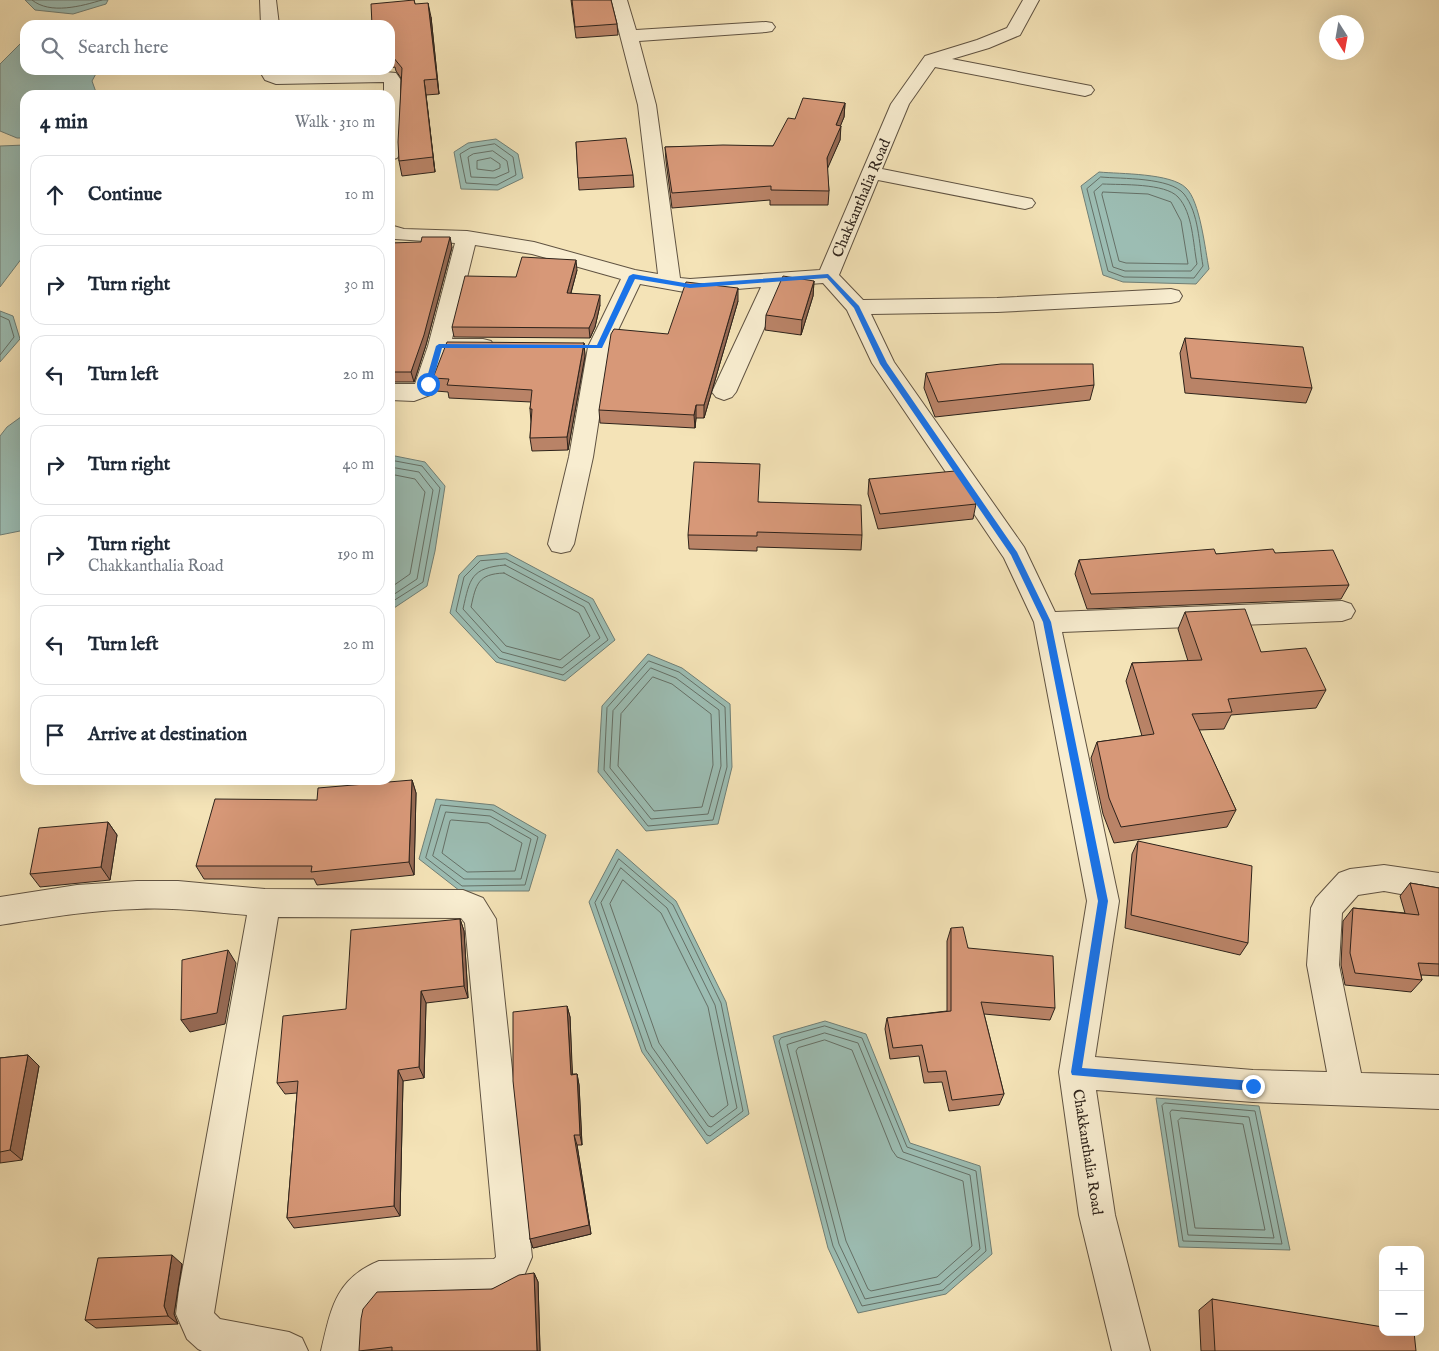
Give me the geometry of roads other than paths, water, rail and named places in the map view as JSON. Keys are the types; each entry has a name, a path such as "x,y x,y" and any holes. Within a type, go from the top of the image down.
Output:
{"street":[{"path":"268,0 270,20"},
{"path":"618,0 647,105 670,282"},
{"path":"931,60 983,44 1014,31 1031,0"},
{"path":"628,36 766,27"},
{"path":"931,60 1085,90"},
{"name":"Chakkanthalia Road","path":"931,60 900,104 828,276 857,307 883,364 1015,554 1047,622 1103,901 1076,1072 1097,1215 1131,1351"},
{"path":"270,75 276,79 375,75 390,77 394,83 394,90"},
{"path":"871,173 1025,203"},
{"path":"395,233 415,237 467,236 534,248 633,276 690,286 828,276"},
{"path":"395,392 414,393 425,389 439,346 467,236"},
{"path":"562,544 581,457 590,347 633,276"},
{"path":"724,392 775,280"},
{"path":"857,307 997,305 1171,296"},
{"path":"439,346 505,346"},
{"path":"1047,622 1342,611"},
{"path":"1347,1090 1323,965 1327,908 1350,883 1384,878 1439,887"},
{"path":"0,911 77,899 137,895 178,895 265,903 463,904 472,908 480,919 494,1036 514,1248 512,1268 496,1277 379,1279 368,1284 350,1309 340,1351"},
{"path":"265,903 195,1314 200,1326 211,1336 289,1351"},
{"path":"1076,1072 1253,1086 1439,1092"}],"water":[{"path":"25,0 108,0 106,4 73,14 35,10"},
{"path":"20,44 20,75 95,75 92,81 95,90 20,90 20,138 17,138 0,131 0,64"},
{"path":"496,139 518,154 523,178 498,190 461,189 454,152 468,143"},
{"path":"20,145 20,261 0,287 0,146"},
{"path":"1099,172 1169,179 1186,188 1195,203 1204,238 1209,269 1196,284 1123,282 1103,275 1081,186"},
{"path":"0,311 13,316 20,339 0,362"},
{"path":"20,418 20,531 0,535 0,436 7,427"},
{"path":"395,456 425,462 445,486 435,551 427,586 395,607"},
{"path":"507,553 593,599 615,640 565,681 496,662 450,613 459,575 477,556"},
{"path":"648,654 682,668 730,704 732,767 718,824 646,831 598,772 602,706"},
{"path":"436,799 494,805 546,835 529,891 460,891 419,859"},
{"path":"617,849 676,901 726,1002 749,1114 707,1144 642,1052 589,902"},
{"path":"825,1021 866,1034 910,1143 980,1166 992,1254 946,1294 858,1313 828,1248 773,1036"},
{"path":"1156,1098 1259,1106 1290,1250 1179,1247"}]}
